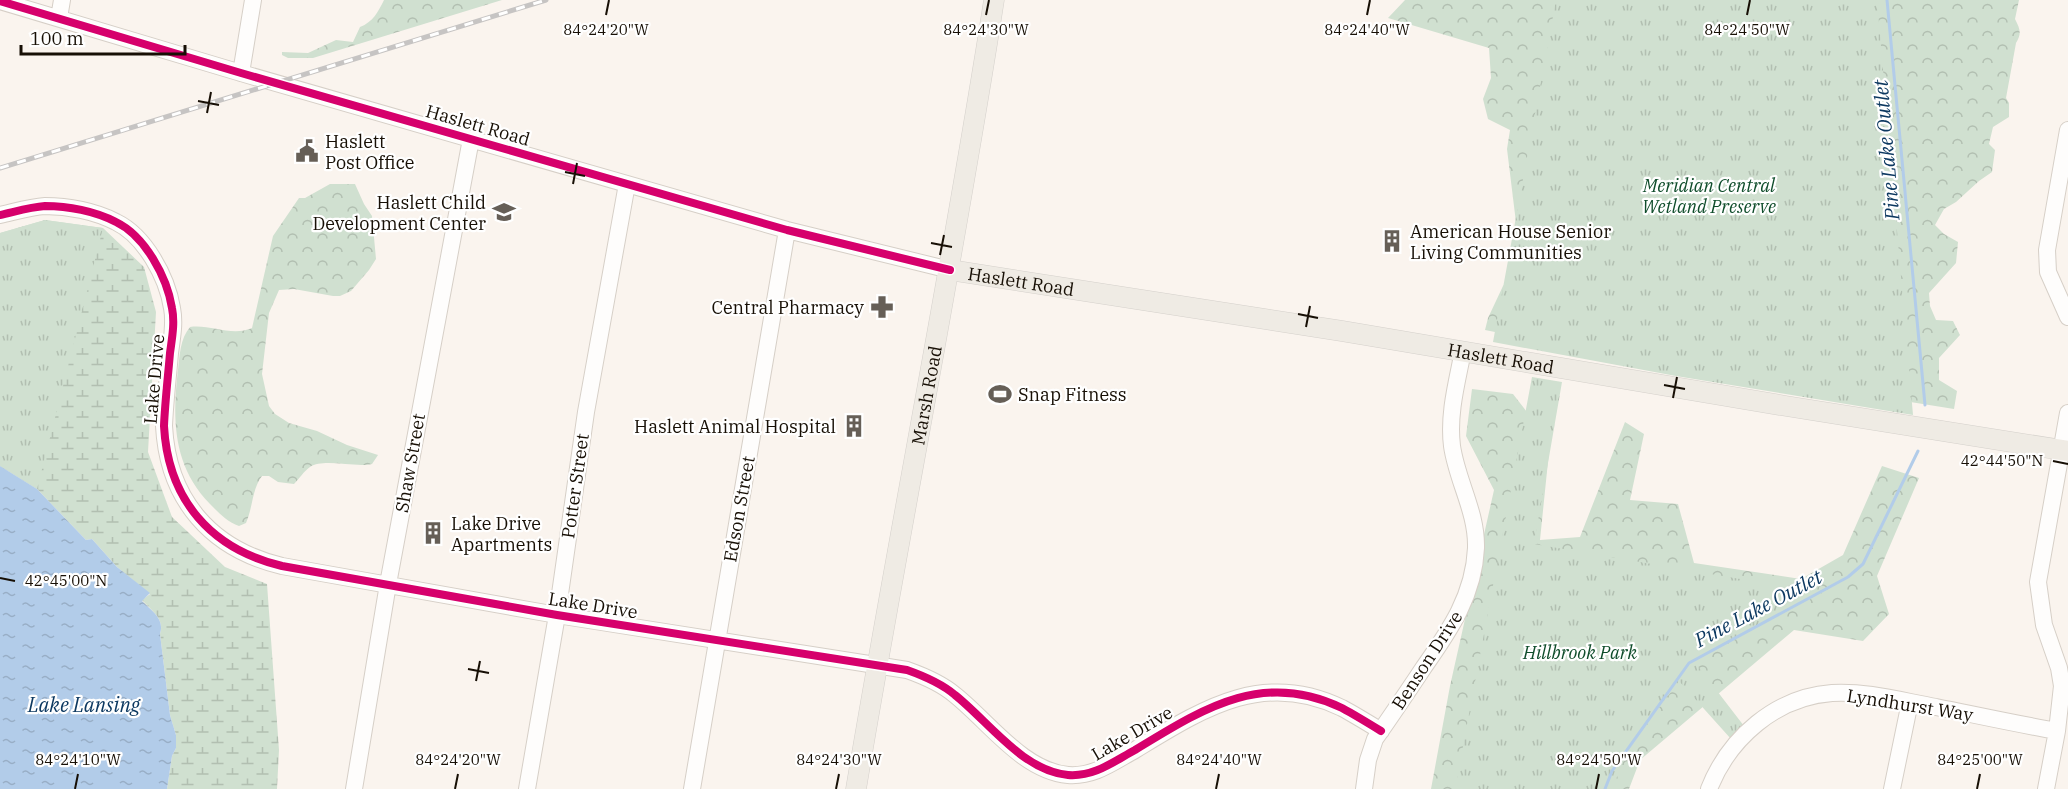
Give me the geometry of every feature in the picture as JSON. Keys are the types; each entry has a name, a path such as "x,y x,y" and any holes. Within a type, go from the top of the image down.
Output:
{"main road":[{"name":"Marsh Road","path":"856,789 950,270 994,0"},
{"name":"Haslett Road","path":"950,270 1463,351 2065,451"}],"street":[{"path":"59,18 62,0"},
{"path":"241,73 253,0"},
{"name":"Haslett Road","path":"0,1 241,73 788,230 950,270"},
{"path":"2068,130 2047,250 2049,273 2068,317"},
{"name":"Shaw Street","path":"354,789 388,584 471,139"},
{"name":"Potter Street","path":"527,789 557,615 586,412 627,183"},
{"name":"Lake Drive","path":"0,215 43,206 62,207 100,215 118,222 147,250 157,264 168,288 174,325 164,426 167,457 177,487 194,513 227,544 267,563 557,615 907,670 944,686 1033,764 1064,774 1093,773 1198,712 1227,700 1258,694 1288,693 1316,698 1342,708 1381,731"},
{"name":"Edson Street","path":"692,789 788,230"},
{"name":"Benson Drive","path":"1364,789 1368,760 1375,739 1452,627 1468,594 1472,577 1476,546 1475,523 1457,466 1451,426 1463,351"},
{"path":"2046,789 2057,731 2062,686 2059,668 2044,625 2038,582 2065,451 2068,413"},
{"name":"Lyndhurst Way","path":"1709,789 1719,765 1739,740 1769,715 1788,704 1831,693 1851,693 1910,702 2057,731"},
{"path":"1892,789 1910,702"}],"green space":[{"path":"384,0 502,0 313,58 288,58 282,55 282,52 308,53 336,40 353,42 360,27 372,19"},
{"path":"1405,0 1649,0 1574,348 1485,330 1503,286 1517,271 1519,247 1507,149 1510,130 1488,119 1483,99 1491,78 1489,48 1388,18"},
{"name":"Meridian Central Wetland Preserve","path":"1556,0 1877,0 1913,415 1676,376 1493,342"},
{"path":"1845,0 2019,0 2015,19 2020,34 2016,43 2006,98 2009,103 2009,117 1993,127 1989,144 1995,150 1992,172 1944,209 1935,225 1944,234 1958,242 1956,263 1929,293 1930,306 1936,320 1953,321 1960,335 1939,358 1939,380 1957,391 1954,409 1711,370"},
{"path":"330,184 355,184 372,216 376,259 351,291 340,296 294,289 279,290 269,313 262,374 269,406 275,414 289,423 317,431 347,445 378,455 372,464 316,464 310,467 294,484 278,482 269,476 262,476 256,487 246,523 239,526 227,520 210,504 198,489 182,458 175,407 182,342 190,327 229,331 252,328 273,236 299,198 305,198"},
{"path":"45,220 103,228 144,267 156,312 148,452 172,517 225,567 267,584 279,750 277,789 167,789 172,756 176,748 176,735 170,715 160,634 161,624 157,616 142,600 150,594 117,567 92,539 86,540 37,489 0,466 0,233"},
{"path":"45,220 103,228 37,489 0,466 0,233"},
{"name":"Hillbrook Park","path":"1532,377 1562,382 1534,544 1822,593 1694,661 1744,726 1731,739 1679,681 1628,750 1612,789 1455,789"},
{"name":"Hillbrook Park","path":"1472,389 1513,394 1550,442 1540,540 1580,537 1625,422 1644,434 1630,500 1678,504 1694,563 1801,579 1843,555 1882,466 1919,478 1877,576 1889,614 1863,641 1794,630 1640,760 1629,789 1431,789 1450,686 1494,490 1466,436"}],"water":[{"name":"Lake Lansing","path":"0,466 37,489 86,540 92,539 117,567 150,593 142,601 157,616 161,624 160,634 170,715 176,735 176,748 172,756 167,789 0,789"}],"waterway":[{"name":"Pine Lake Outlet","path":"1887,0 1925,405"},
{"name":"Pine Lake Outlet","path":"1605,789 1612,771 1689,663 1848,577 1863,564 1918,451"}],"railway":[{"path":"0,168 546,0"}],"cycle path":[{"path":"0,1 787,230 950,270"},
{"path":"0,215 45,206 81,210 99,215 127,228 145,247 160,271 173,314 164,426 167,453 174,477 184,498 215,534 234,547 257,558 282,566 557,615 907,670 932,680 950,691 1007,744 1036,765 1052,772 1068,775 1086,774 1103,768 1208,709 1233,699 1259,694 1285,692 1313,697 1342,708 1381,731"}],"place":[{"name":"Haslett Post Office","path":"307,151"},
{"name":"Haslett Child Development Center","path":"504,212"},
{"name":"American House Senior Living Communities","path":"1392,241"},
{"name":"Central Pharmacy","path":"882,307"},
{"name":"Snap Fitness","path":"1000,394"},
{"name":"Haslett Animal Hospital","path":"854,426"},
{"name":"Lake Drive Apartments","path":"433,533"}]}
